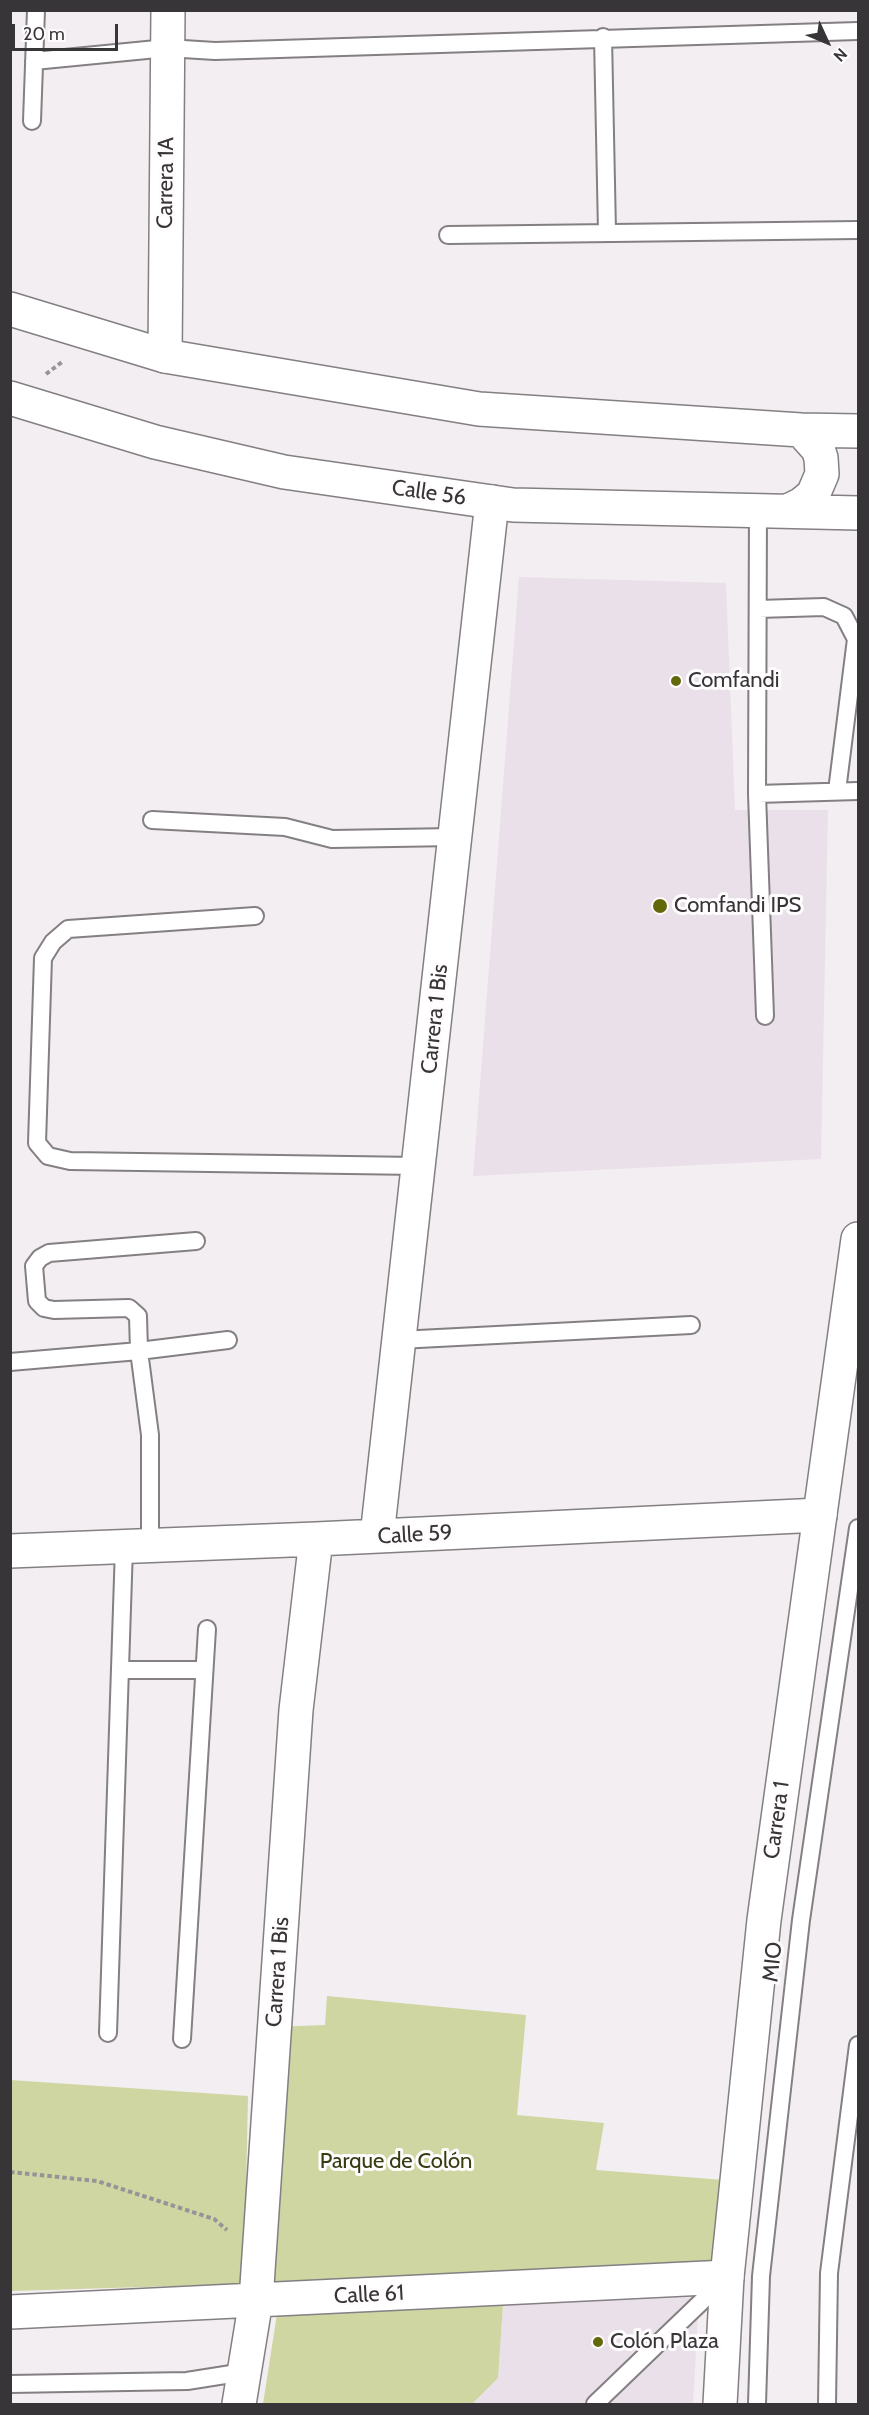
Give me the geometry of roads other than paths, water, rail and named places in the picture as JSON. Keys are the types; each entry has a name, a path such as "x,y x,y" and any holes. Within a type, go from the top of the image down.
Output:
{"street":[{"name":"Carrera 1A","path":"165,356 168,10"},
{"path":"10,309 165,356 479,409 801,430 858,431"},
{"name":"Calle 56","path":"11,399 155,442 284,472 513,505 858,513"},
{"path":"774,510 802,504 813,495 822,474 818,448 801,430"},
{"name":"Carrera 1 Bis","path":"377,1536 492,502"},
{"name":"Carrera 1","path":"720,2404 727,2277 764,1920 858,1239"},
{"name":"Calle 59","path":"10,1551 820,1515"},
{"name":"Carrera 1 Bis","path":"239,2404 256,2300 296,1710 316,1539"},
{"name":"Calle 61","path":"10,2313 727,2277"}],"lane":[{"path":"32,121 36,10"},
{"path":"34,61 168,48 215,51 858,30"},
{"path":"603,37 607,232"},
{"path":"448,235 858,230"},
{"path":"765,1016 757,794 758,609 774,510"},
{"path":"758,609 824,607 844,616 856,639 837,791"},
{"path":"757,794 858,791"},
{"path":"152,820 285,827 332,839 455,837"},
{"path":"255,916 68,929 53,942 43,958 37,1143 48,1156 70,1161 418,1166"},
{"path":"108,2033 120,1670 150,1435 139,1351 138,1316 135,1311 129,1308 54,1310 44,1308 37,1301 34,1266 40,1258 49,1253 196,1241"},
{"path":"399,1340 691,1325"},
{"path":"10,1362 139,1351 228,1340"},
{"name":"MIO","path":"757,2404 761,2276 801,1920 858,1528"},
{"path":"182,2039 207,1629"},
{"path":"120,1670 204,1670"},
{"path":"827,2404 829,2274 858,2045"},
{"path":"596,2404 727,2277"},
{"path":"10,2384 187,2381 244,2372"}],"place":[{"name":"Comfandi","path":"676,681"},
{"name":"Comfandi IPS","path":"660,906"},
{"name":"Colón Plaza","path":"598,2342"}],"park label":[{"name":"Parque de Colón","path":"396,2162"}]}
